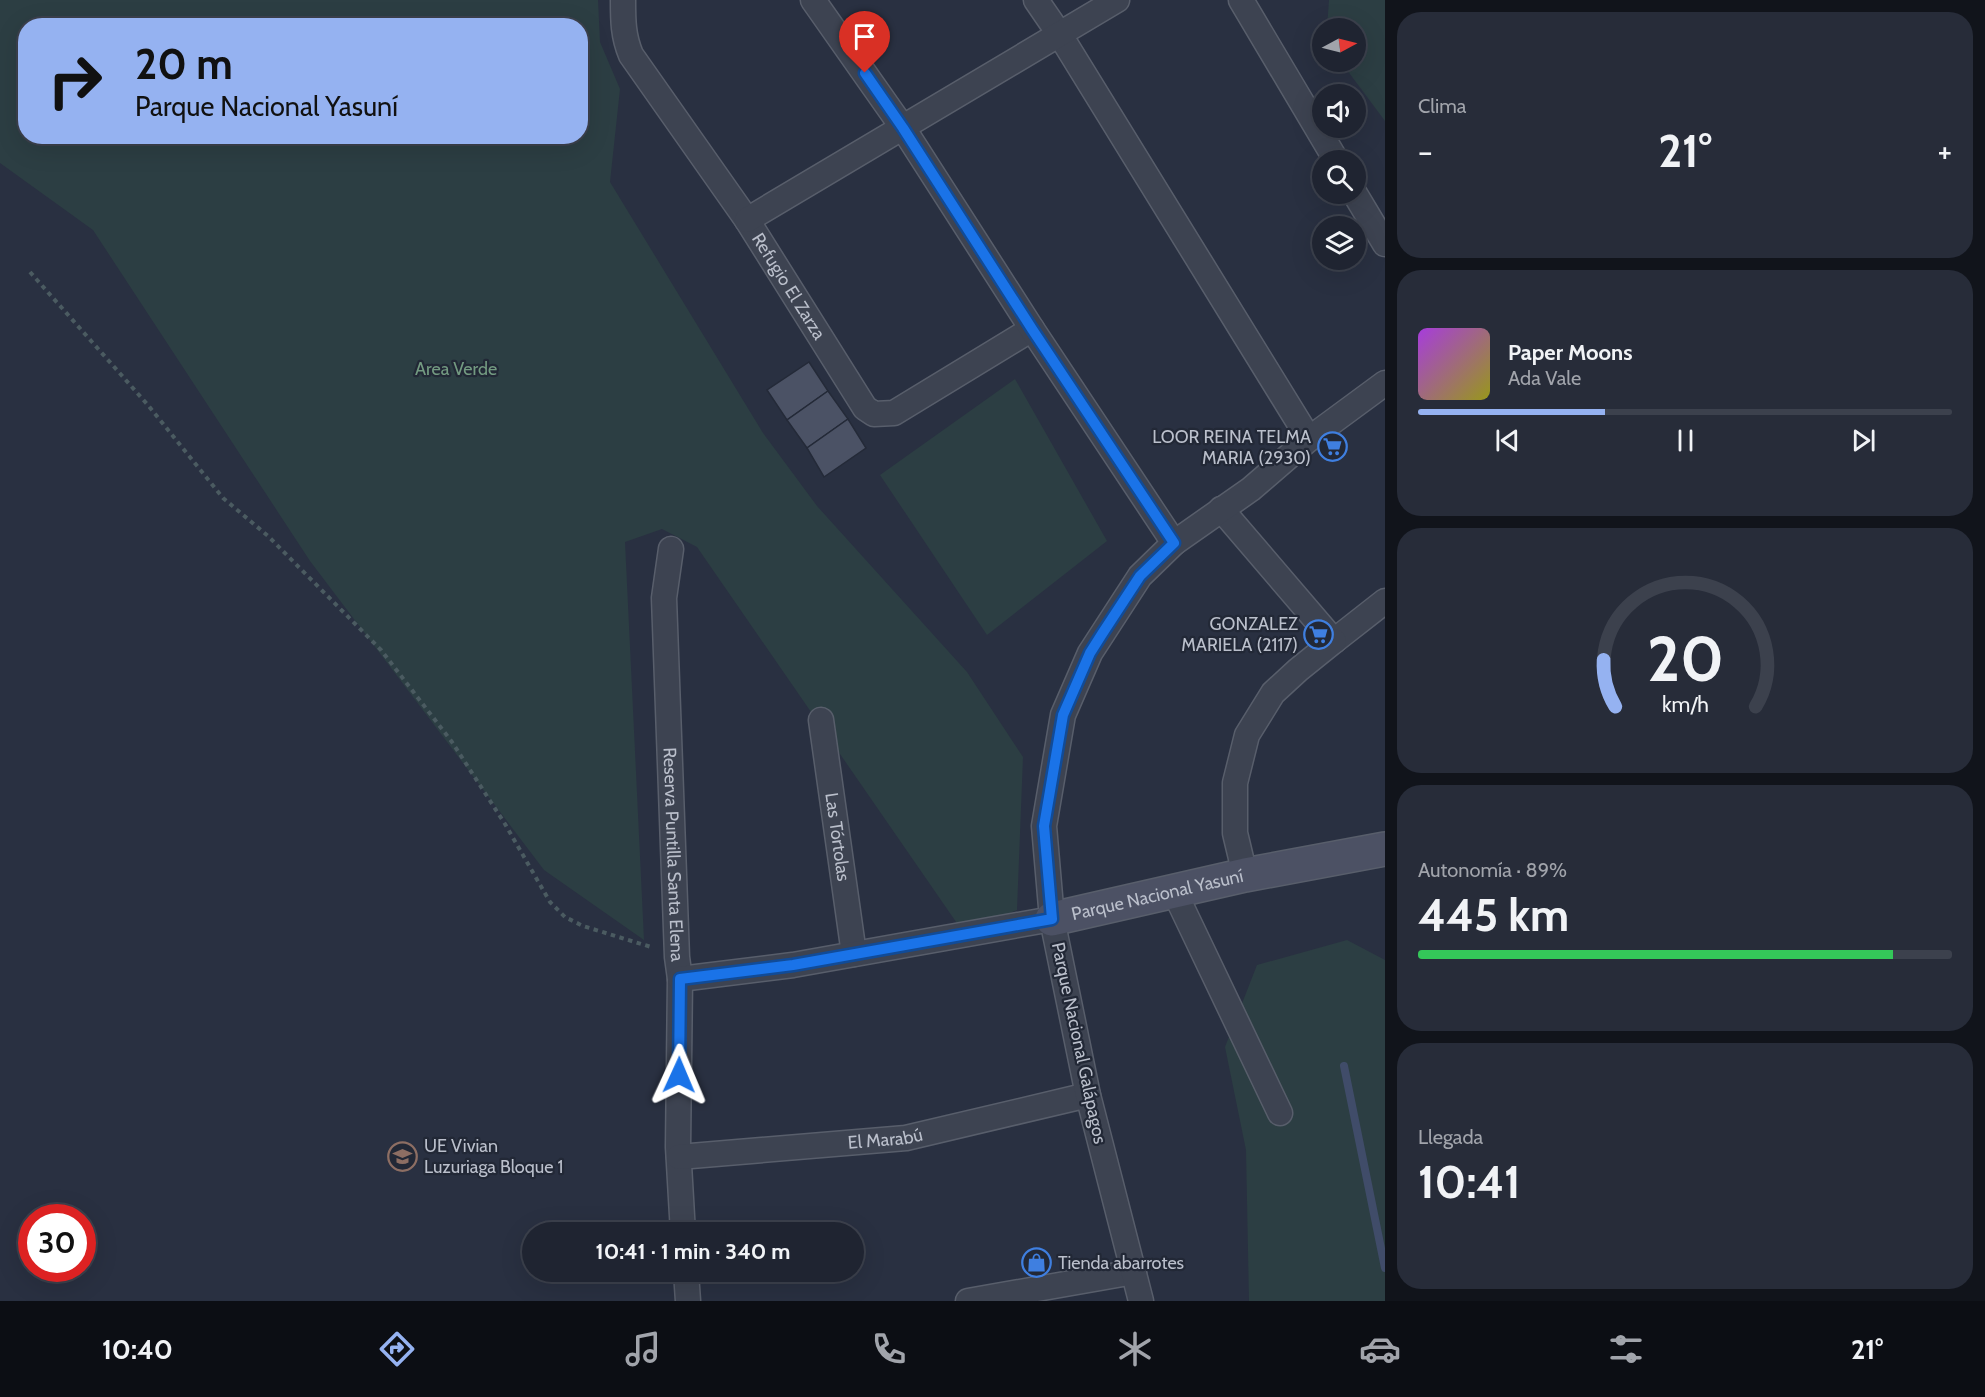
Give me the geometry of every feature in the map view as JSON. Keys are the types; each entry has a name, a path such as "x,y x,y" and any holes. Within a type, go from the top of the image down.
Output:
{"street":[{"name":"Refugio El Zarza","path":"623,0 625,41 631,55 747,220 865,408 874,414 894,413 1032,329"},
{"path":"813,0 903,128 1032,329 1174,543"},
{"path":"1036,0 1060,35 1308,439"},
{"path":"747,220 1117,0"},
{"path":"1241,0 1330,150"},
{"path":"1361,204 1385,244"},
{"name":"Parque Nacional Galápagos","path":"1141,1301 1088,1095 1052,919 1044,826 1063,715 1090,653 1140,576 1174,543 1251,489 1308,439 1385,383"},
{"path":"1221,510 1334,641"},
{"name":"Reserva Puntilla Santa Elena","path":"670,549 664,598 679,968 679,1158 682,1222"},
{"path":"1245,875 1235,833 1235,783 1247,735 1273,693 1298,670 1385,601"},
{"name":"Las Tórtolas","path":"821,720 854,954"},
{"name":"Parque Nacional Yasuní","path":"679,968 793,965 1052,919 1245,875 1385,849"},
{"path":"1174,891 1280,1113"},
{"name":"El Marabú","path":"679,1158 906,1138 1088,1095"},
{"path":"968,1301 1134,1272"},
{"path":"686,1282 687,1301"}],"path":[{"path":"30,272 147,404 223,498 268,536 381,650 452,742 550,902 565,916 583,926 636,941 679,968"}],"green space":[{"name":"Area Verde","path":"0,0 598,0 600,42 620,89 610,182 763,433 817,506 967,672 1023,757 1017,910 963,932 697,547 662,529 625,542 644,940 544,870 310,561 93,230 0,163"},
{"path":"1329,0 1385,0 1385,121 1366,96 1366,84 1357,84 1348,72 1366,72 1366,18 1328,18"},
{"path":"1015,379 1107,541 987,635 880,475"},
{"path":"1347,940 1385,960 1385,1301 1249,1301 1246,1150 1225,1047 1257,965"}],"building":[{"path":"809,362 828,391 787,420 767,390"},
{"path":"828,391 848,419 807,448 787,420"},
{"path":"848,419 866,448 824,477 807,448"}],"waterway":[{"path":"1344,1066 1385,1268"}],"place":[{"name":"LOOR REINA TELMA MARIA (2930)","path":"1332,447"},
{"name":"GONZALEZ MARIELA (2117)","path":"1319,634"},
{"name":"UE Vivian Luzuriaga Bloque 1","path":"403,1156"},
{"name":"Tienda abarrotes","path":"1037,1263"}],"route":[{"path":"679,1075 680,979 793,965 1052,919 1044,826 1063,715 1090,653 1102,634 1140,576 1174,543 865,73"}]}
